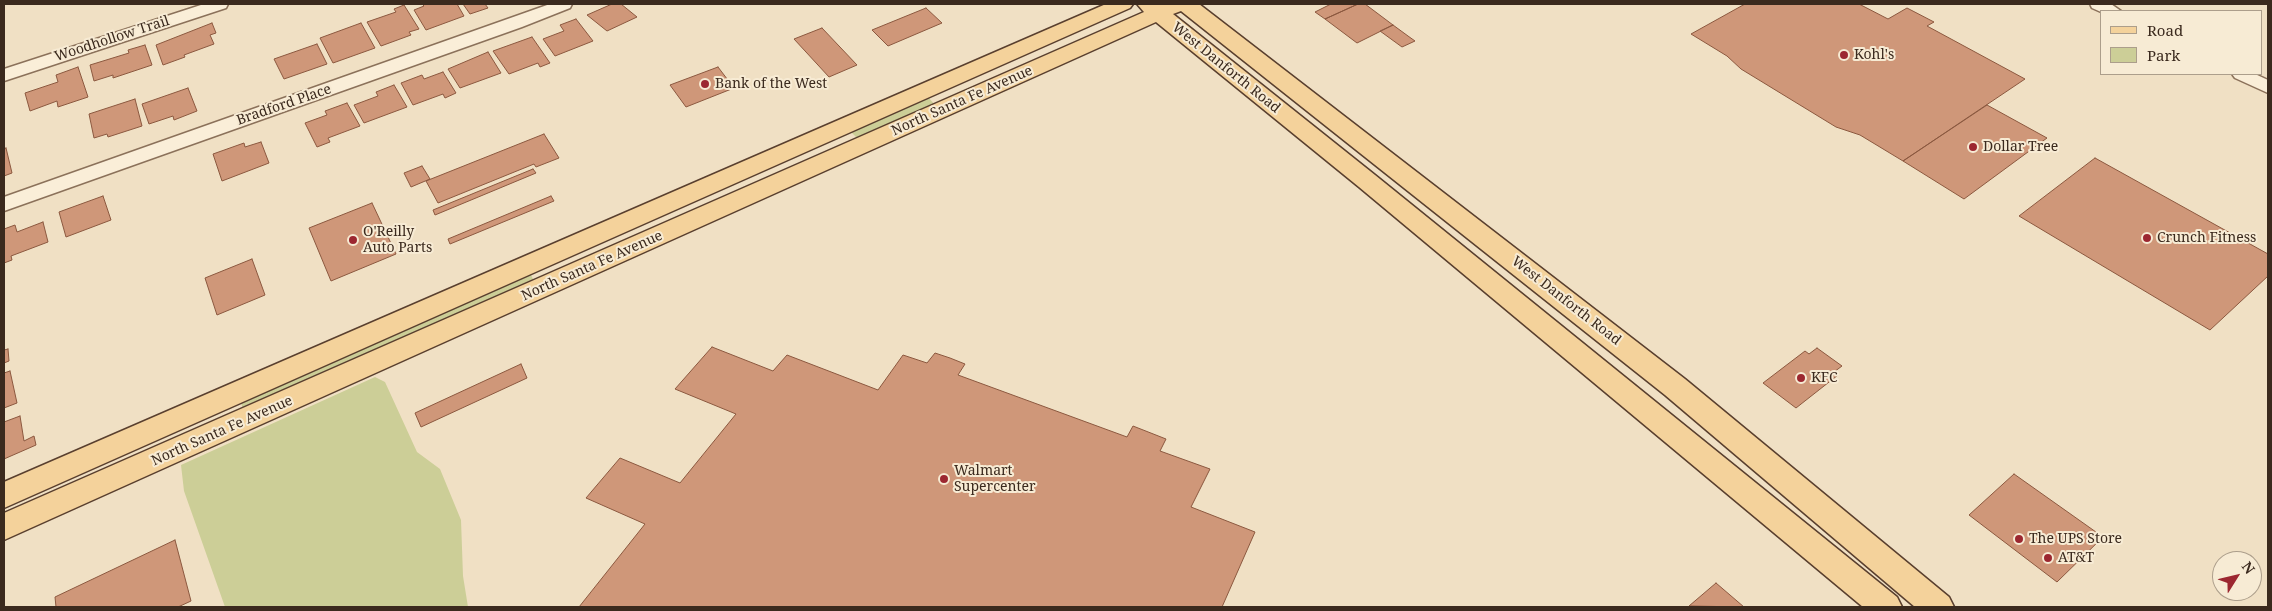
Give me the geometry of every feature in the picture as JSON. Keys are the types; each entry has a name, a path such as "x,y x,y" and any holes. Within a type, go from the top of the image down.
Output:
{"main road":[{"name":"North Santa Fe Avenue","path":"4,495 1123,4"},
{"name":"West Danforth Road","path":"1186,4 1255,60 1675,387 1938,607"},
{"name":"North Santa Fe Avenue","path":"4,527 942,110 1161,7"},
{"name":"West Danforth Road","path":"1161,7 1367,181 1886,607"},
{"path":"942,110 974,82 1001,69 992,62"},
{"path":"1367,181 1382,176 1411,198 1482,235"},
{"path":"96,486 162,442 202,424 213,404"}],"street":[{"name":"Woodhollow Trail","path":"4,75 220,4"},
{"name":"Bradford Place","path":"4,204 507,26 564,4"},
{"path":"2098,4 2111,10"},
{"path":"2243,75 2268,87"}],"green space":[{"path":"928,97 935,105 858,139 850,131"},
{"path":"530,273 535,283 244,412 240,400"},
{"path":"375,377 385,382 417,452 440,469 461,520 463,576 468,607 225,607 184,491 181,465"}],"building":[{"path":"422,4 457,4 464,16 426,30 414,10 424,6"},
{"path":"463,4 485,4 488,8 470,14"},
{"path":"612,4 621,4 637,17 607,31 587,15"},
{"path":"1331,4 1358,4 1325,19 1315,12"},
{"path":"1358,4 1365,4 1393,25 1357,43 1325,19"},
{"path":"1745,4 1859,4 1888,19 1907,8 1934,22 1927,26 2025,79 1903,161 1860,135 1836,127 1741,69 1727,56 1691,34"},
{"path":"404,5 419,29 409,32 411,35 381,46 367,22 396,12 394,9"},
{"path":"926,8 942,23 888,46 872,30"},
{"path":"576,19 593,41 555,56 543,39 564,31 560,25"},
{"path":"212,23 216,33 210,35 214,44 163,65 156,45"},
{"path":"361,23 375,48 333,63 320,38"},
{"path":"1393,25 1415,41 1402,47 1380,31"},
{"path":"822,28 857,65 829,77 794,39"},
{"path":"532,37 550,63 540,67 538,63 509,74 493,51"},
{"path":"317,44 327,64 284,79 274,59"},
{"path":"145,45 152,65 113,78 113,75 94,81 90,65 129,53 128,50"},
{"path":"488,52 501,73 460,88 448,69"},
{"path":"78,67 88,97 58,107 57,101 30,111 25,93 58,82 56,75"},
{"path":"718,67 734,88 686,107 670,85"},
{"path":"443,72 456,93 445,98 443,94 413,105 401,83 422,75 424,79"},
{"path":"394,85 407,107 364,123 354,105 378,96 376,92"},
{"path":"188,88 197,111 174,120 173,116 149,124 142,104"},
{"path":"135,99 142,126 108,137 107,134 94,138 89,114"},
{"path":"347,103 360,126 328,138 330,142 317,147 305,123 327,115 325,111"},
{"path":"1987,105 2047,138 1964,199 1903,161"},
{"path":"544,134 559,158 536,167 534,164 438,203 426,181"},
{"path":"261,142 269,163 222,181 213,154 244,143 245,147"},
{"path":"6,148 12,173 4,176 4,149"},
{"path":"2095,158 2268,254 2268,276 2210,330 2019,216"},
{"path":"422,166 430,179 411,187 404,173"},
{"path":"533,169 536,173 435,215 433,210"},
{"path":"103,196 111,220 66,237 59,212"},
{"path":"551,196 554,201 450,244 448,239"},
{"path":"372,203 396,254 331,281 309,228"},
{"path":"43,222 48,242 11,256 12,260 4,263 4,229 15,225 17,232"},
{"path":"252,259 265,295 217,315 205,278"},
{"name":"Walmart Supercenter","path":"712,347 773,371 787,355 878,390 903,355 927,363 935,353 950,358 965,364 958,375 1127,437 1133,426 1166,439 1160,451 1210,469 1191,507 1255,532 1222,607 579,607 645,524 586,498 620,458 680,483 736,414 675,389"},
{"path":"1817,348 1842,366 1834,372 1838,375 1796,408 1763,383 1805,351 1809,354"},
{"path":"8,349 9,361 4,363 4,350"},
{"path":"521,364 527,378 421,427 415,413"},
{"path":"10,371 17,403 4,408 4,373"},
{"path":"20,416 24,441 34,436 36,445 4,459 4,422"},
{"path":"2014,474 2103,537 2057,582 1969,515"},
{"path":"175,540 191,601 178,607 56,607 55,597"},
{"path":"1716,583 1744,607 1689,606"}],"place":[{"name":"Kohl's","path":"1844,55"},
{"name":"Bank of the West","path":"705,84"},
{"name":"Dollar Tree","path":"1973,147"},
{"name":"Crunch Fitness","path":"2147,238"},
{"name":"O'Reilly Auto Parts","path":"353,240"},
{"name":"KFC","path":"1801,378"},
{"name":"Walmart Supercenter","path":"944,479"},
{"name":"The UPS Store","path":"2019,539"},
{"name":"AT&T","path":"2048,558"}]}
